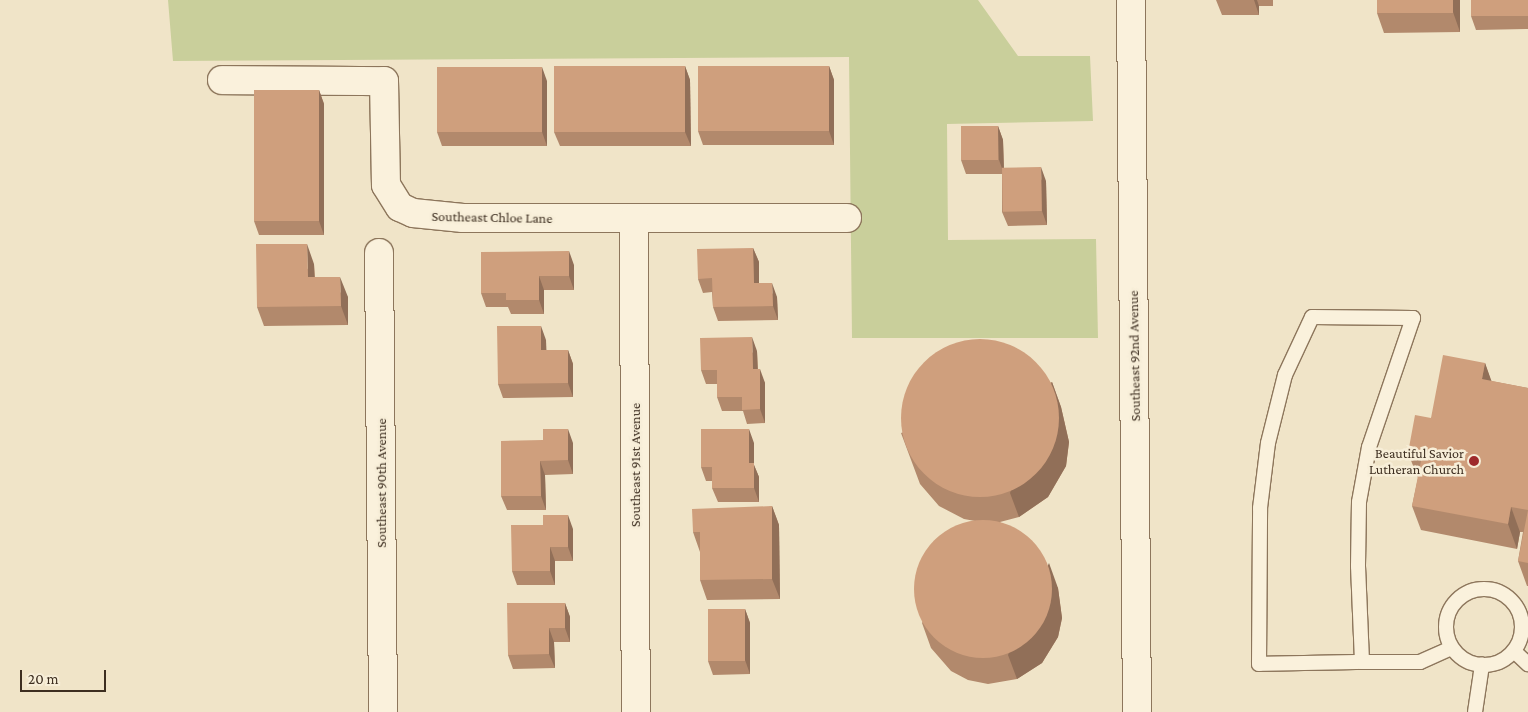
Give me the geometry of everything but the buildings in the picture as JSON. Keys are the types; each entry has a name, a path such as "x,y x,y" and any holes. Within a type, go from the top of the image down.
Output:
{"street":[{"name":"Southeast 92nd Avenue","path":"1131,0 1137,712"},
{"name":"Southeast Chloe Lane","path":"222,80 384,81 386,185 400,207 413,213 463,218 847,218"},
{"name":"Southeast 91st Avenue","path":"634,218 636,712"},
{"name":"Southeast 90th Avenue","path":"380,254 383,712"}],"lane":[{"path":"1362,662 1358,566 1360,502 1369,447 1413,318 1312,317 1285,375 1268,443 1260,508 1259,664 1420,662 1451,648"},
{"path":"1474,589 1498,590 1517,606 1524,630 1514,652 1494,665 1470,664 1451,648 1444,625 1453,602 1474,589"},
{"path":"1514,652 1528,664"},
{"path":"1475,712 1482,665"}],"green space":[{"path":"168,0 978,0 1018,56 1090,56 1093,121 947,124 948,240 1096,239 1098,338 852,338 849,57 173,61"}],"place":[{"name":"Beautiful Savior Lutheran Church","path":"1474,461"}]}
